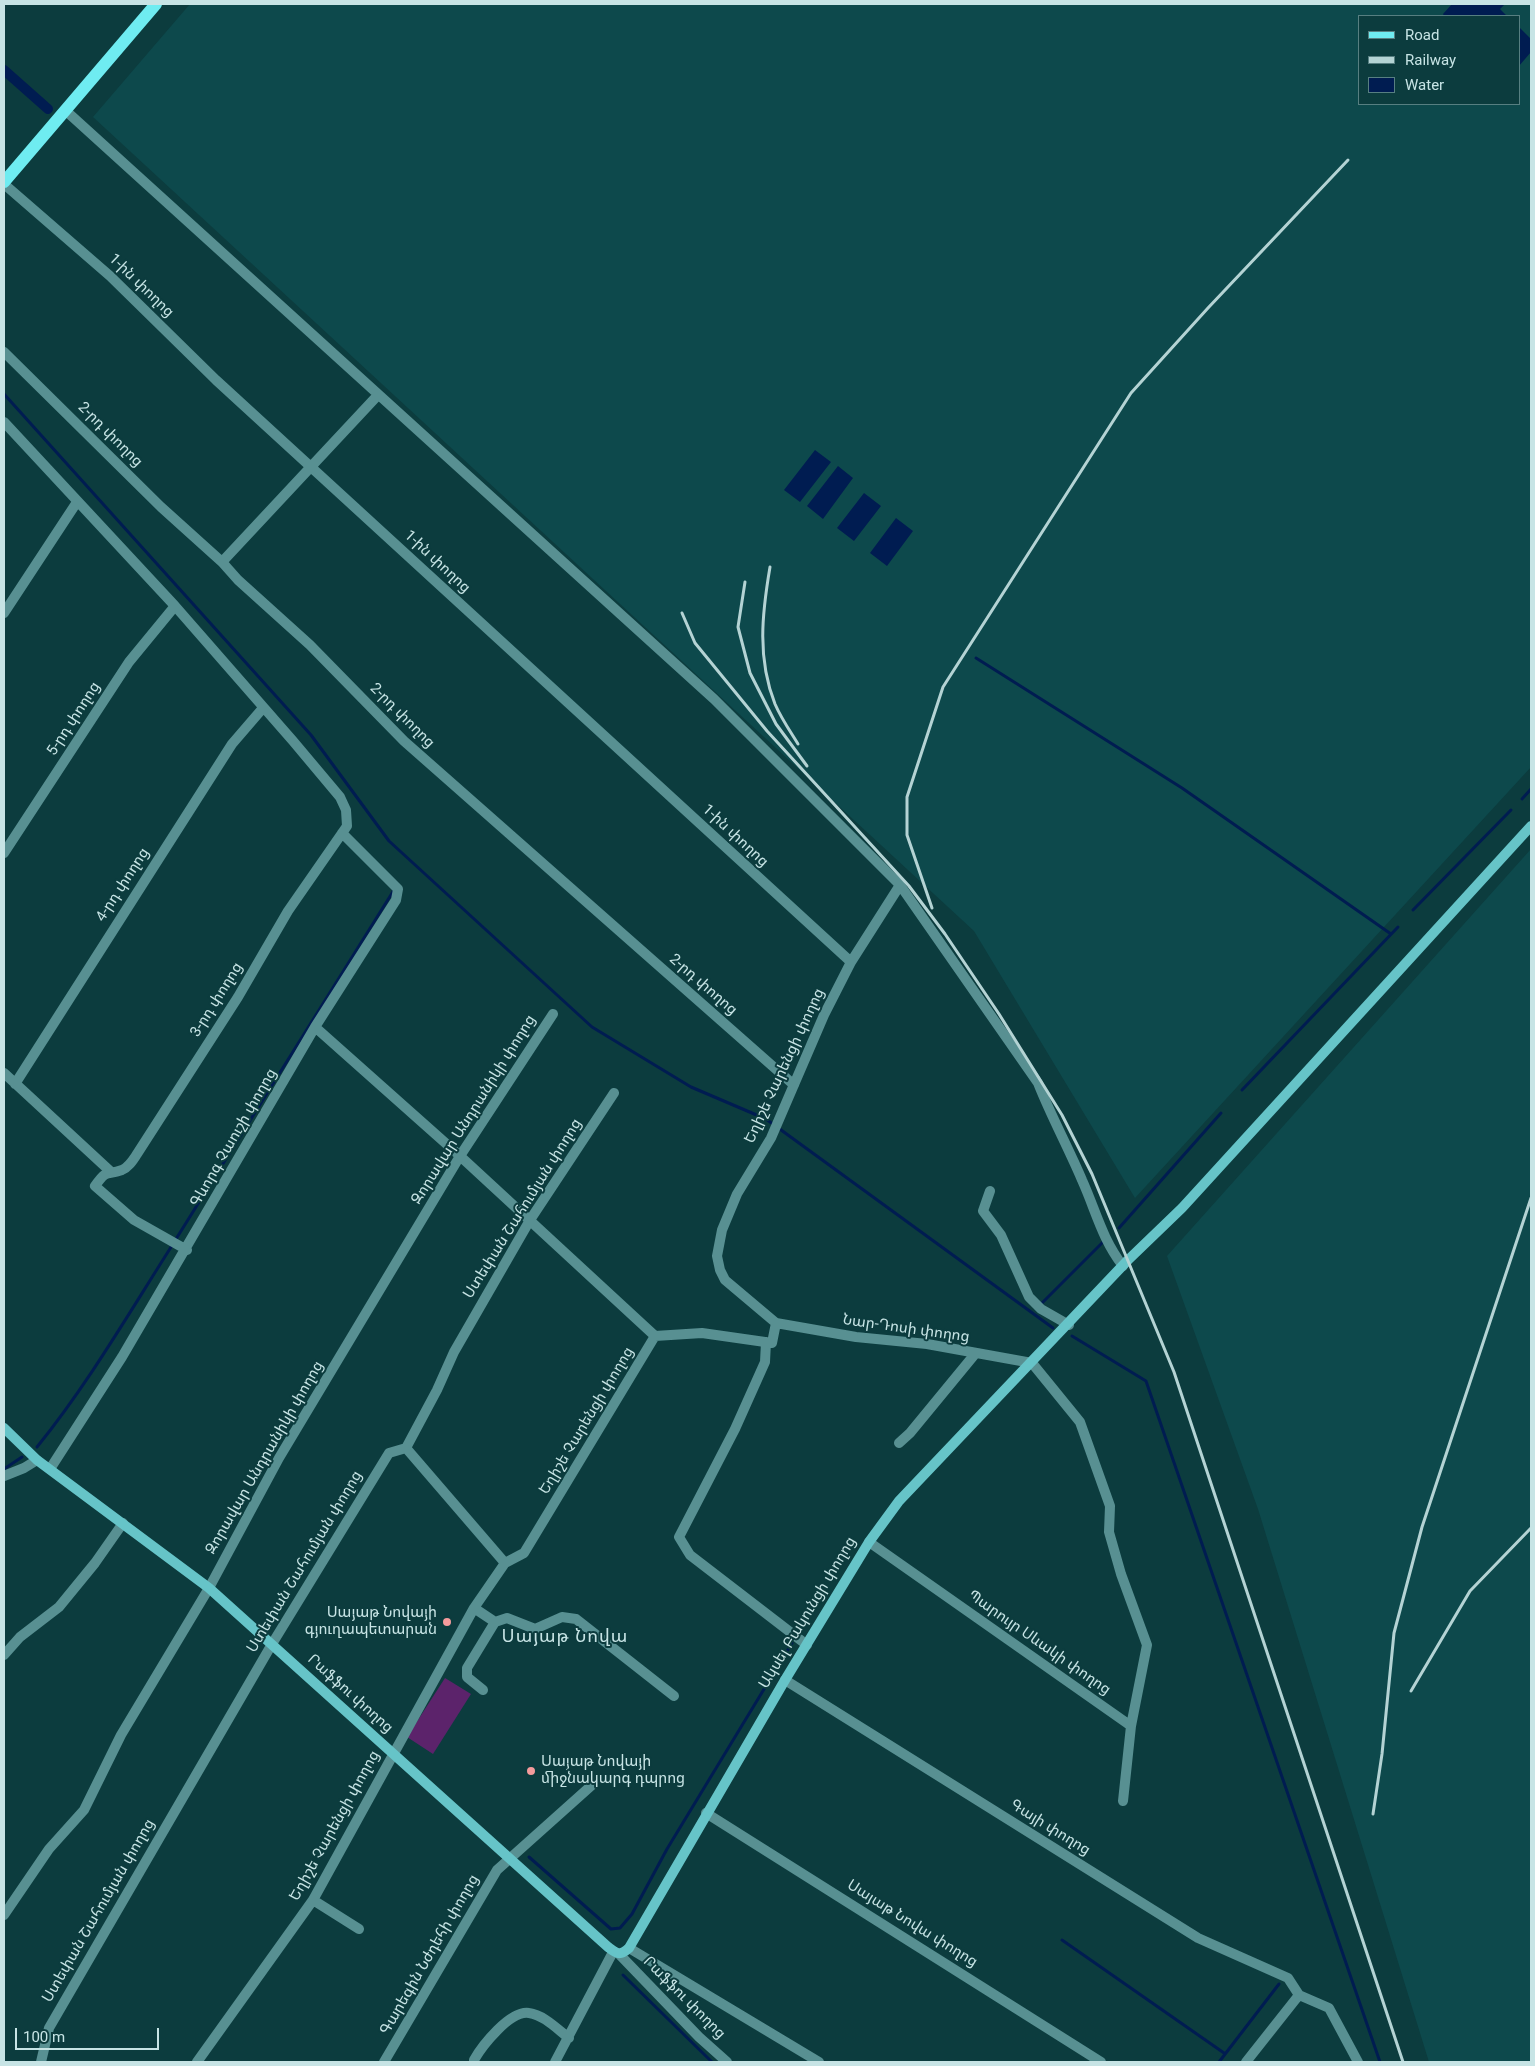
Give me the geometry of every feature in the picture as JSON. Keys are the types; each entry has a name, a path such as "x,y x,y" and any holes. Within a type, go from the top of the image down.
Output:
{"main road":[{"path":"4,183 156,4"},
{"name":"Ակսել Բակունցի փողոց","path":"621,1952 869,1542 899,1501 1069,1325 1123,1266 1188,1201 1531,826"},
{"name":"Րաֆֆու փողոց","path":"4,1428 38,1460 209,1588 393,1752 510,1861 621,1952"}],"street":[{"path":"63,112 714,699 900,885 1038,1082 1052,1118 1092,1201 1092,1210 1112,1251 1123,1266"},
{"name":"1-ին փողոց","path":"4,183 110,276 216,380 851,962"},
{"name":"2-րդ փողոց","path":"4,352 162,507 222,562 238,580 310,644 404,741 794,1085"},
{"path":"222,562 378,395"},
{"path":"4,422 175,606 340,797 346,810 347,826 342,833"},
{"path":"4,613 77,502"},
{"name":"5-րդ փողոց","path":"4,853 130,662 175,606"},
{"name":"4-րդ փողոց","path":"15,1084 232,744 263,708"},
{"name":"Գևորգ Չաուշի փողոց","path":"50,1469 122,1357 187,1250 316,1027 396,900 398,889 342,833"},
{"name":"3-րդ փողոց","path":"110,1171 122,1170 137,1154 238,997 288,911 342,833"},
{"name":"Եղիշե Չարենցի փողոց","path":"776,1323 726,1280 720,1270 717,1256 722,1230 738,1194 772,1138 824,1015 851,962 900,885"},
{"name":"Զորավար Անդրանիկի փողոց","path":"4,1915 49,1849 84,1810 121,1735 209,1588 279,1458 460,1156 553,1014"},
{"path":"316,1027 460,1156 655,1336 702,1334 772,1343 776,1323"},
{"path":"4,1074 110,1171 101,1177 94,1186 134,1220 187,1250"},
{"name":"Ստեփան Շահումյան փողոց","path":"41,2062 49,2028 272,1644 389,1453 406,1448 437,1390 454,1352 530,1220 614,1093"},
{"path":"990,1190 983,1211 1000,1235 1029,1297 1041,1309 1069,1325"},
{"name":"Նար-Դոսի փողոց","path":"776,1323 856,1337 927,1344 1032,1363"},
{"name":"Եղիշե Չարենցի փողոց","path":"197,2062 313,1900 474,1608 505,1563 524,1553 655,1336"},
{"path":"766,1342 765,1362 735,1429 679,1537 690,1555 807,1645"},
{"path":"899,1443 910,1433 975,1354"},
{"path":"1032,1363 1080,1422 1110,1506 1109,1532 1121,1574 1147,1645 1130,1726 1123,1801"},
{"path":"406,1448 505,1563"},
{"path":"4,1476 38,1460"},
{"path":"4,1655 20,1637 59,1608 95,1563 123,1523"},
{"name":"Պարույր Սևակի փողոց","path":"869,1542 1130,1726"},
{"path":"474,1608 495,1622"},
{"path":"483,1690 467,1677 467,1668 495,1622 507,1618 535,1629 562,1617 576,1620 674,1696"},
{"name":"Գայի փողոց","path":"785,1680 1198,1938 1288,1978 1299,1995"},
{"name":"Գարեգին Նժդեհի փողոց","path":"384,2062 482,1894 498,1870 592,1785"},
{"name":"Սայաթ Նովա փողոց","path":"706,1813 1101,2062"},
{"path":"313,1900 359,1929"},
{"path":"554,2062 621,1952 819,2062"},
{"name":"Րաֆֆու փողոց","path":"621,1952 699,2037 727,2062"},
{"path":"1246,2062 1299,1995 1329,2008 1358,2062"},
{"path":"474,2060 492,2034 517,2016 527,2012 541,2017 569,2038"}],"shaded area":[{"path":"190,4 1531,4 1531,767 1135,1198 974,931 93,117"},
{"path":"1531,849 1531,2062 1429,2062 1258,1509 1167,1256"},
{"path":"445,1678 471,1694 433,1754 407,1737"}],"water":[{"path":"1452,4 1505,4 1500,9 1506,15 1444,15"},
{"path":"1520,28 1531,39 1531,52 1520,65"},
{"path":"815,450 831,462 800,502 784,490"},
{"path":"838,466 853,478 823,519 807,506"},
{"path":"864,493 881,506 854,541 837,528"},
{"path":"896,518 913,531 887,566 870,553"}],"waterway":[{"path":"4,70 48,109"},
{"path":"4,394 311,735 389,841 592,1027 691,1087 766,1119 1053,1328"},
{"path":"976,658 1182,788 1391,934"},
{"path":"1522,799 1531,789"},
{"path":"1413,910 1511,810"},
{"path":"176,1239 394,890"},
{"path":"1242,1090 1398,927"},
{"path":"1119,1228 1221,1113"},
{"path":"1042,1303 1104,1241"},
{"path":"37,1447 91,1373 173,1244"},
{"path":"1072,1336 1146,1381 1380,2062"},
{"path":"4,1469 22,1457"},
{"path":"529,1857 611,1929 620,1928 632,1914 667,1849 792,1643"},
{"path":"1062,1940 1224,2053"},
{"path":"623,1975 712,2062"},
{"path":"1219,2062 1279,1984"}],"railway":[{"path":"932,908 907,835 907,797 943,687 1131,393 1208,308 1348,160"},
{"path":"770,567 763,619 763,653 769,687 775,704 798,744"},
{"path":"745,582 738,627 750,673 776,724 807,766"},
{"path":"682,613 695,643 767,731 909,886 945,934 999,1014 1062,1115 1092,1174 1174,1372 1403,2062"},
{"path":"1373,1814 1382,1754 1394,1633 1422,1527 1531,1198"},
{"path":"1411,1691 1470,1591 1531,1528"}],"place":[{"name":"Սայաթ Նովայի գյուղապետարան","path":"447,1622"},
{"name":"Սայաթ Նովայի միջնակարգ դպրոց","path":"531,1771"}],"district":[{"name":"Սայաթ Նովա","path":"565,1637"}]}
